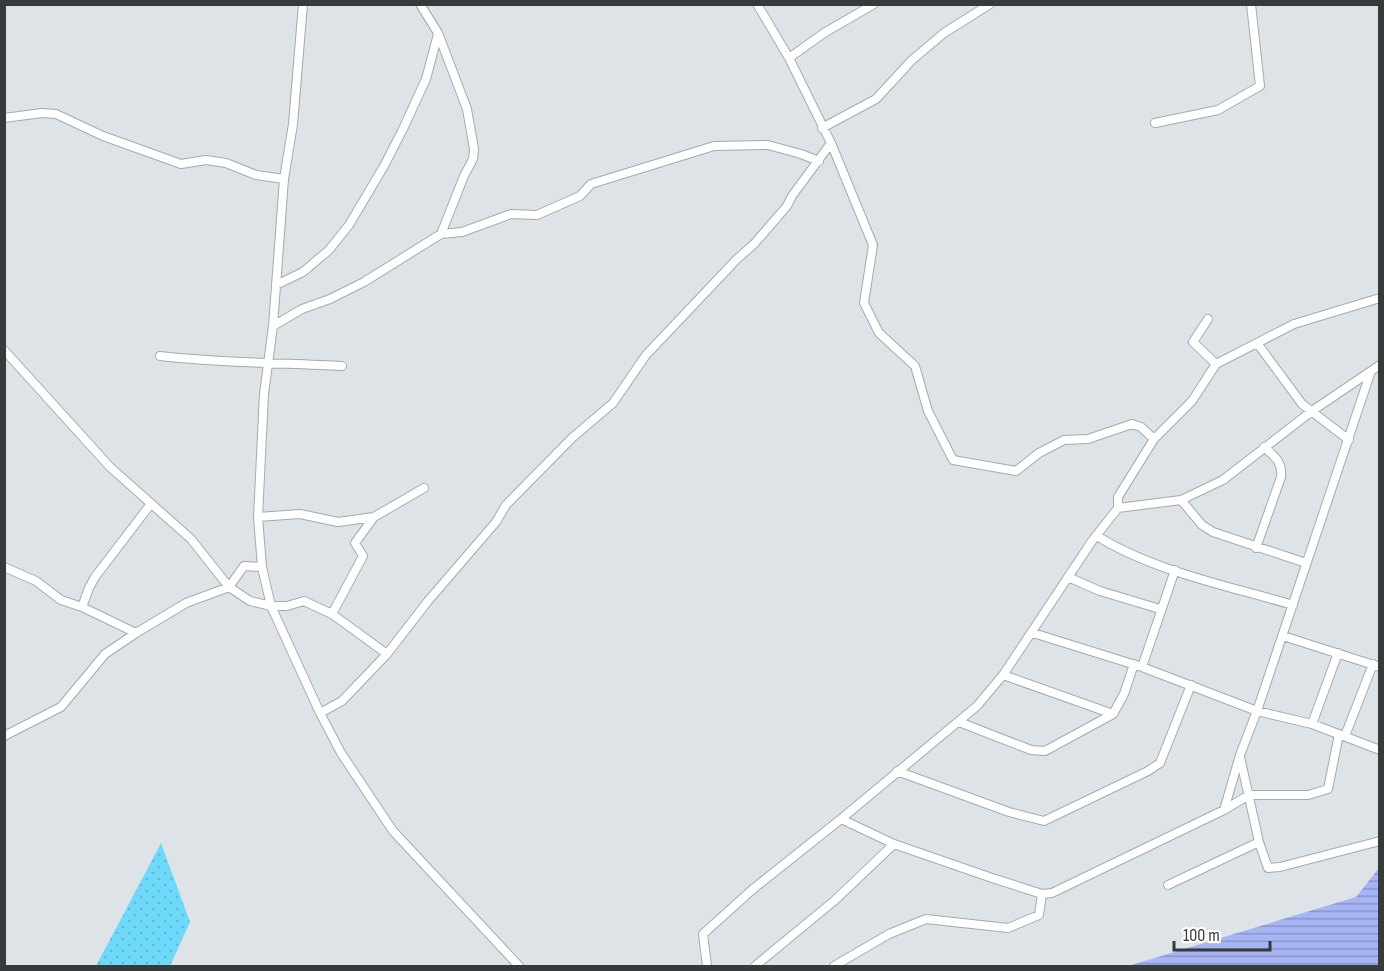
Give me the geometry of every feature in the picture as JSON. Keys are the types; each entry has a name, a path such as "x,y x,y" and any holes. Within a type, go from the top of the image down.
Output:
{"street":[{"path":"303,4 293,124 284,179 273,326 264,394 258,517 262,567 271,606 341,753 393,831 519,966"},
{"path":"420,4 438,33 467,109 474,149 473,159 441,234"},
{"path":"757,4 789,58 831,142 873,245 864,303 879,333 915,366 928,411 953,460 1016,471 1039,453 1064,440 1088,440 1132,423 1141,427 1154,439"},
{"path":"789,58 824,33 874,4"},
{"path":"822,128 876,99 912,60 944,33 990,4"},
{"path":"1155,123 1218,110 1260,86 1251,4"},
{"path":"276,285 303,272 329,250 349,225 403,129 426,79 438,33"},
{"path":"4,118 42,113 56,114 103,136 181,165 206,160 226,163 256,175 284,179"},
{"path":"320,713 342,700 387,654 428,601 496,522 506,505 564,446 613,403 646,355 781,213 831,142"},
{"path":"273,326 302,309 330,299 364,282 441,234 462,232 511,214 537,215 580,196 591,184 714,146 768,145 819,161"},
{"path":"707,966 704,934 753,889 977,706 1033,633 1068,577 1118,508 1118,497 1154,439 1192,401 1216,364 1294,324 1380,298"},
{"path":"1208,319 1193,342 1216,364"},
{"path":"1257,343 1302,404 1348,440"},
{"path":"4,350 110,467 150,505 191,539 229,587 250,602 271,606 287,606 304,601 332,614 387,654"},
{"path":"160,356 215,362 342,366"},
{"path":"1118,508 1182,500 1223,480 1312,411 1380,364"},
{"path":"1224,810 1240,755 1283,636 1371,371"},
{"path":"1256,548 1282,470 1281,464 1264,447"},
{"path":"258,517 300,514 339,522 374,517 424,488"},
{"path":"1182,500 1202,525 1213,532 1306,563"},
{"path":"82,607 95,577 150,505"},
{"path":"332,614 363,556 355,543 374,517"},
{"path":"1096,536 1114,546 1174,570 1293,605"},
{"path":"4,736 61,707 105,654 136,633 186,603 229,587 244,566 262,567"},
{"path":"4,567 36,581 61,600 82,607 136,633"},
{"path":"959,722 1031,750 1045,751 1113,714 1138,666 1174,570"},
{"path":"1068,577 1100,591 1160,609"},
{"path":"1033,633 1138,666 1257,711 1312,724 1380,750"},
{"path":"841,819 894,844 1042,894 1052,893 1224,810 1249,795 1308,795 1328,789 1342,735 1376,665 1283,636"},
{"path":"1312,724 1338,653"},
{"path":"1003,675 1113,714"},
{"path":"897,771 1009,812 1044,821 1160,763 1191,685"},
{"path":"1240,755 1259,843 1268,867 1280,867 1380,841"},
{"path":"1168,885 1259,843"},
{"path":"755,966 834,902 894,844"},
{"path":"834,966 889,934 926,919 1008,928 1039,915 1042,894"}],"shaded area":[{"path":"161,843 190,922 170,966 96,966"},
{"path":"1379,868 1379,966 1128,966 1356,897"}]}
